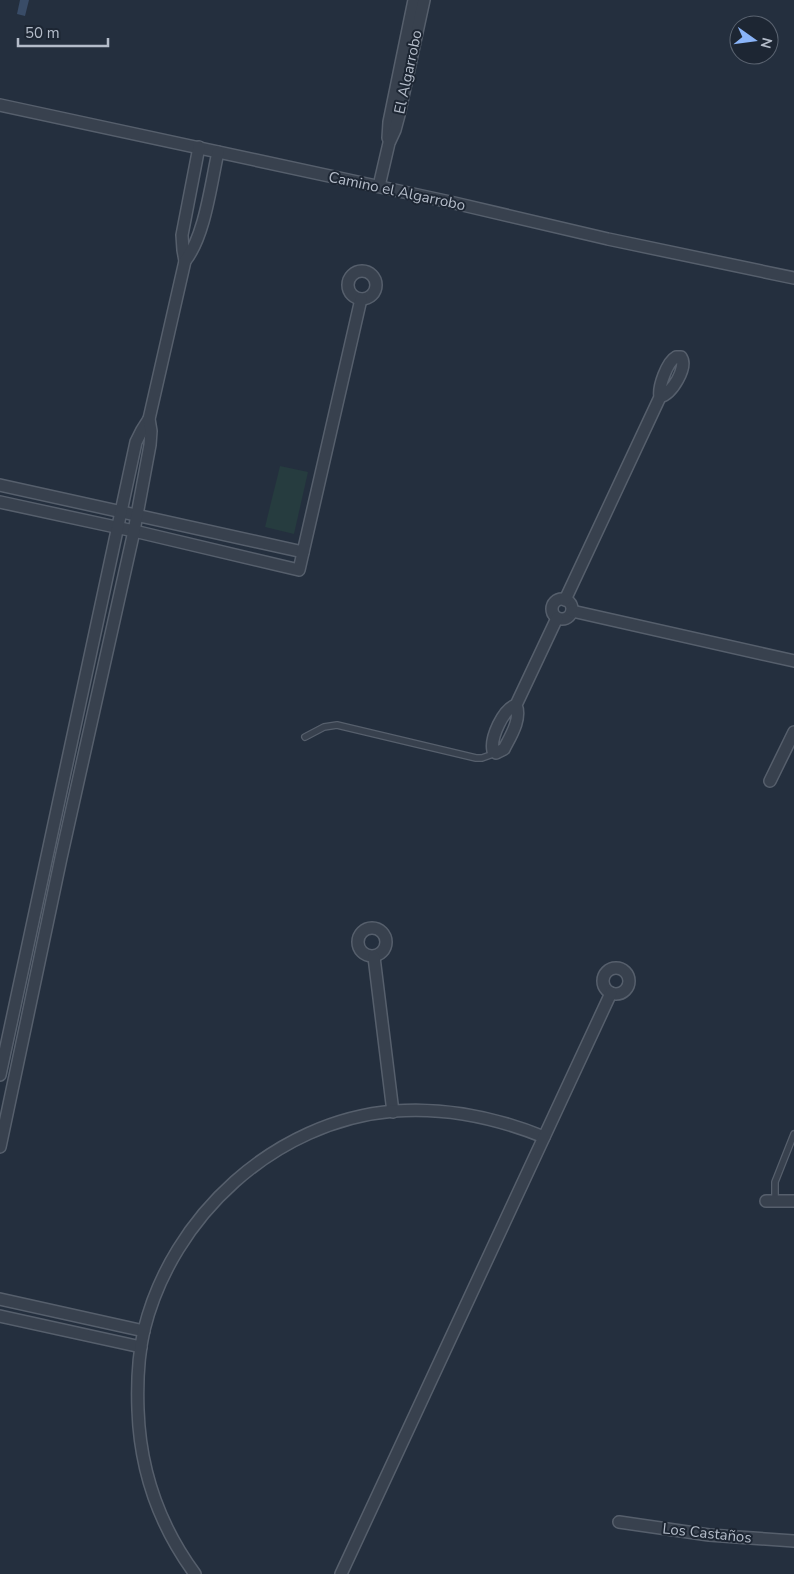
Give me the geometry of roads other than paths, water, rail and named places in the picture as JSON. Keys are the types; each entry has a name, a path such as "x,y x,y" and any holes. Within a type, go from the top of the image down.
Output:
{"street":[{"name":"El Algarrobo","path":"389,143 389,122 414,0"},
{"name":"El Algarrobo","path":"379,186 389,143 397,123 424,0"},
{"name":"Camino el Algarrobo","path":"0,105 379,186 608,239 794,278"},
{"path":"0,1147 59,868 138,515 151,438 150,418 185,261 182,235 199,147"},
{"path":"185,261 193,251 200,232 218,152"},
{"path":"0,502 134,531 298,570 361,299"},
{"path":"566,600 660,397"},
{"path":"0,1075 136,442 150,418"},
{"path":"0,485 303,552"},
{"path":"557,618 553,612 553,605 558,600 566,600 571,605 572,611"},
{"path":"557,618 566,618 572,611"},
{"path":"572,611 794,661"},
{"path":"496,753 492,747 493,740 505,713 510,707 516,705 557,618"},
{"path":"770,781 794,732"},
{"path":"374,957 393,1112"},
{"path":"341,1574 611,993"},
{"path":"195,1574 176,1546 160,1516 144,1466 138,1423 137,1373 144,1331 157,1292 181,1244 205,1211 234,1181 268,1156 319,1130 355,1118 393,1112 428,1111 478,1117 511,1125 544,1137"},
{"path":"771,1201 794,1201"},
{"path":"0,1299 144,1331"},
{"path":"0,1316 141,1347"},
{"name":"Los Castaños","path":"619,1522 709,1535 794,1541"}],"lane":[{"path":"305,737 324,727 336,726 476,758 496,753"},
{"path":"771,1201 775,1182 794,1134"}],"water":[{"path":"20,0 29,0 25,16 17,14"}]}
